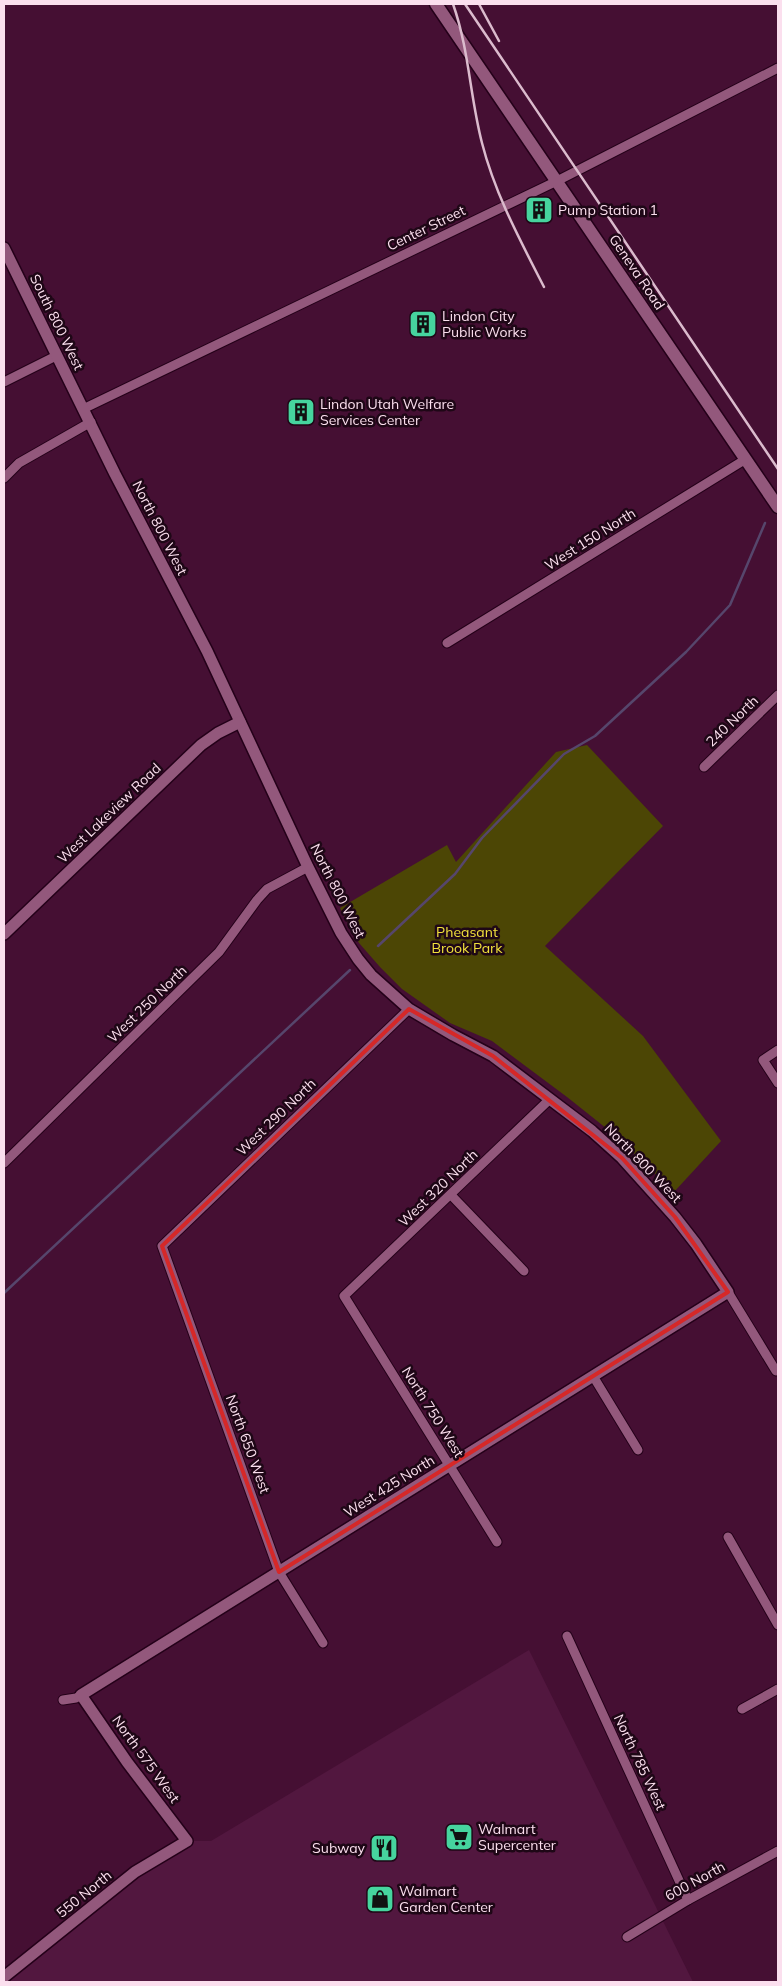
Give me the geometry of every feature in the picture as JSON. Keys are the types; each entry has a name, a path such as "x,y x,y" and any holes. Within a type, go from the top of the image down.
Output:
{"main road":[{"name":"Geneva Road","path":"436,4 778,508"}],"street":[{"name":"Center Street","path":"83,409 557,181 778,68"},
{"name":"South 800 West","path":"4,248 83,409"},
{"path":"4,382 56,356"},
{"name":"North 800 West","path":"83,409 207,651 308,867 341,933 358,959 371,975 409,1009 493,1056 592,1131 649,1188 696,1244 776,1371"},
{"path":"4,478 19,464 91,422"},
{"name":"West 150 North","path":"448,643 746,459"},
{"name":"240 North","path":"704,767 778,696"},
{"name":"West Lakeview Road","path":"4,934 201,745 218,733 240,722"},
{"name":"West 250 North","path":"4,1163 219,952 256,900 267,889 308,867"},
{"name":"West 290 North","path":"162,1246 409,1009"},
{"path":"778,1050 763,1060 778,1083"},
{"name":"West 320 North","path":"344,1296 550,1099"},
{"path":"451,1195 524,1271"},
{"name":"North 650 West","path":"162,1246 279,1572 323,1643"},
{"name":"West 425 North","path":"63,1700 76,1698 81,1695 728,1292"},
{"name":"North 750 West","path":"344,1296 497,1542"},
{"path":"594,1376 638,1450"},
{"path":"728,1537 778,1625"},
{"name":"North 785 West","path":"567,1636 688,1900"},
{"path":"742,1709 778,1689"},
{"name":"North 575 West","path":"81,1695 127,1762 187,1841"},
{"name":"550 North","path":"4,1977 135,1872 187,1841"},
{"name":"600 North","path":"627,1937 688,1900 778,1852"}],"highlighted area":[{"path":"409,1009 493,1056 622,1158 675,1217 728,1292 279,1572 162,1246"}],"shaded area":[{"path":"529,1650 693,1982 4,1982 76,1921 187,1841 211,1841"}],"green space":[{"name":"Pheasant Brook Park","path":"587,745 663,826 545,946 643,1036 721,1141 674,1192 616,1136 492,1041 450,1023 402,989 359,943 340,908 447,845 456,862 556,752"}],"waterway":[{"path":"378,946 455,874 482,838 564,754 595,736 686,652 730,605 765,523"},
{"path":"4,1293 350,970"}],"railway":[{"path":"453,4 463,38 478,126 487,162 509,216 544,287"},
{"path":"465,4 778,469"},
{"path":"479,4 499,41"}],"place":[{"name":"Pump Station 1","path":"539,210"},
{"name":"Lindon City Public Works","path":"423,324"},
{"name":"Lindon Utah Welfare Services Center","path":"301,412"},
{"name":"Walmart Supercenter","path":"459,1837"},
{"name":"Subway","path":"384,1848"},
{"name":"Walmart Garden Center","path":"380,1899"}]}
